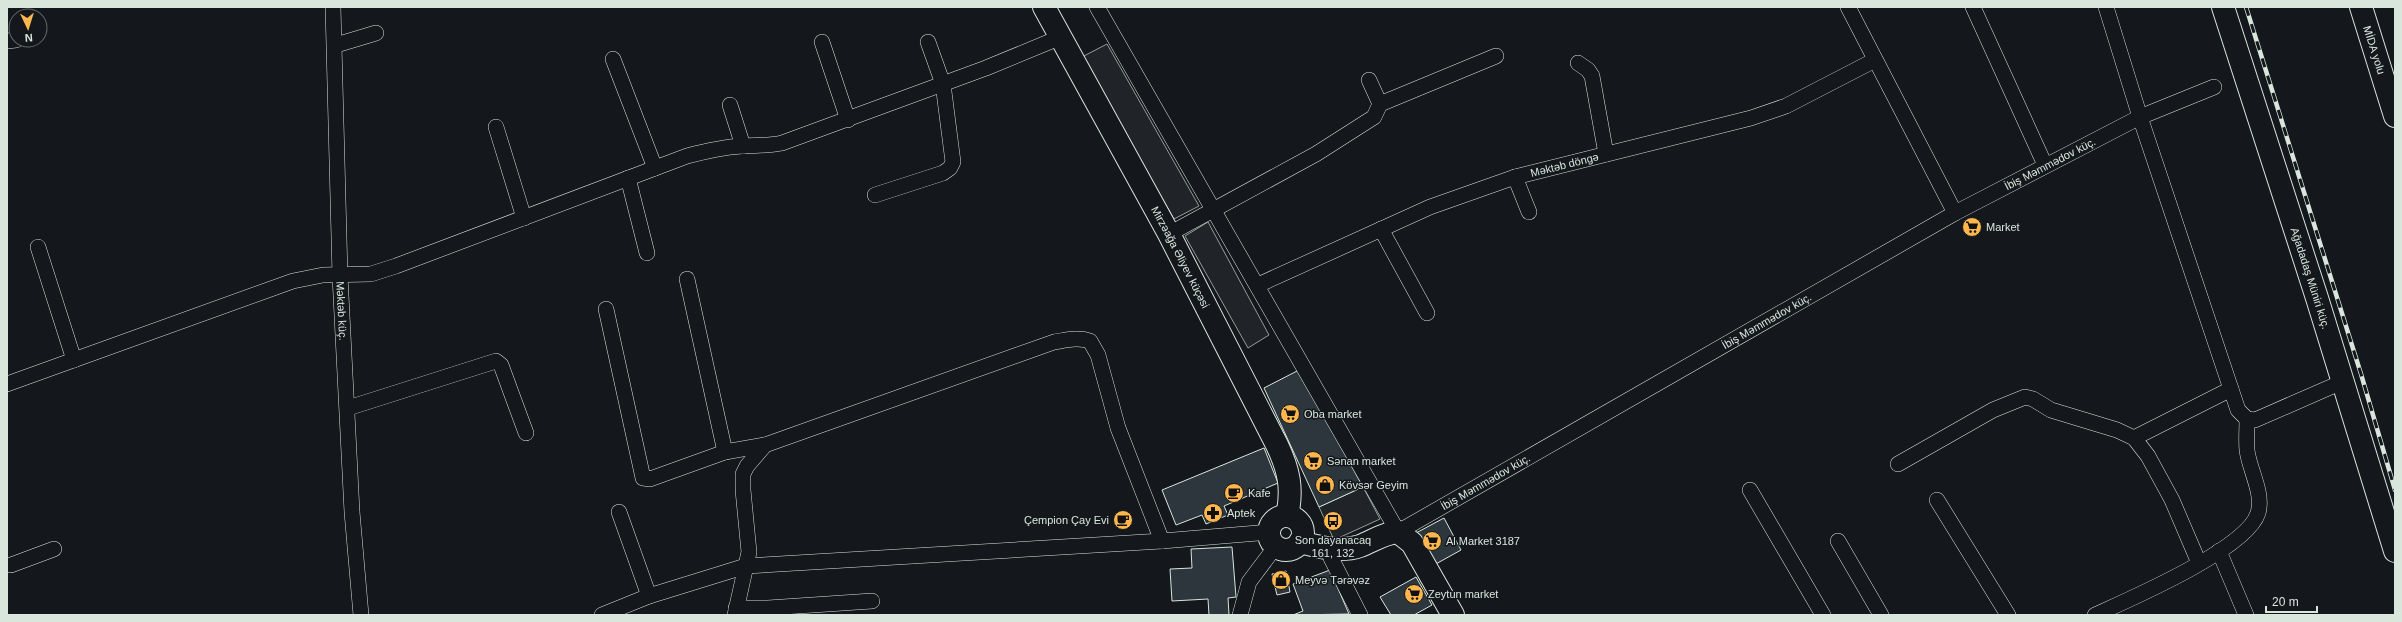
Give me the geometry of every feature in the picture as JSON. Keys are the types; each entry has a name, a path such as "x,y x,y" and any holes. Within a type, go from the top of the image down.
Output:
{"street":[{"name":"Məktəb küç.","path":"333,7 336,45 340,276 348,408 352,512 360,615"},
{"path":"1097,7 1258,285 1398,532 1412,544 1453,615"},
{"path":"1848,7 1955,213"},
{"path":"1973,7 2045,165"},
{"path":"2095,615 2158,587 2219,551 2250,527 2258,513 2260,502 2247,450 2247,419 2238,410 2140,117 2106,7"},
{"name":"Ağadadaş Müniri küç.","path":"2223,7 2395,552"},
{"name":"MİDA yolu","path":"2361,7 2395,116"},
{"name":"Mirzəağa Əliyev küçəsi","path":"1048,8 1061,37 1236,360 1286,464 1291,489 1287,516"},
{"path":"336,45 376,32"},
{"path":"7,384 293,281 323,275 340,276 371,274 396,266 655,168 712,149 743,146 766,146 782,143 943,84 1061,37"},
{"path":"822,42 848,120"},
{"path":"874,196 943,173 950,168 953,162 943,84 928,42"},
{"path":"1169,234 1316,154 1374,117 1380,104 1496,56"},
{"path":"613,58 655,168"},
{"name":"Məktəb döngə","path":"1258,285 1430,207 1516,177 1758,116 1786,106 1875,60"},
{"path":"1578,63 1588,70 1592,76 1606,154"},
{"path":"1369,80 1380,104"},
{"name":"İbiş Məmmədov küç.","path":"1398,532 1955,213 2140,117 2214,87"},
{"path":"730,105 743,146"},
{"path":"496,127 524,218"},
{"path":"1516,177 1529,212"},
{"path":"628,178 647,253"},
{"path":"1381,229 1427,313"},
{"path":"38,247 74,360"},
{"path":"687,279 725,452"},
{"path":"606,309 643,478 650,479 725,452 766,446 1054,342 1082,338 1090,341 1098,355 1118,428 1162,541"},
{"path":"348,408 496,361 501,365 526,433"},
{"path":"2247,419 2262,417 2342,382"},
{"path":"2134,438 2231,389"},
{"path":"1898,464 1993,410 2025,397 2033,399 2051,410 2117,430 2134,438 2148,456 2172,500 2199,563"},
{"path":"766,446 747,466 743,474 742,490 749,538 746,566 735,611 872,601"},
{"path":"1750,490 1823,615"},
{"path":"1937,500 2008,615"},
{"path":"619,512 649,596"},
{"path":"602,615 649,596 746,566 1162,541 1273,539 1286,550 1297,546 1300,542 1302,528 1296,520 1287,516 1273,522 1273,539 1249,582 1240,615"},
{"path":"1300,542 1329,549 1352,548 1385,534 1398,532"},
{"path":"1838,541 1881,615"},
{"path":"8,562 54,549"},
{"path":"1329,549 1331,558 1360,615"},
{"path":"2219,551 2246,615"}],"shaded area":[{"path":"1107,44 1199,206 1174,219 1082,57"},
{"path":"1208,222 1269,335 1248,348 1185,236"},
{"path":"1363,487 1380,519 1334,540 1319,507"}],"building":[{"path":"1299,370 1363,487 1319,507 1264,388"},
{"path":"1264,448 1278,483 1224,506 1228,515 1206,524 1202,515 1176,525 1162,490"},
{"path":"1444,518 1461,550 1434,565 1416,533"},
{"path":"1232,547 1236,597 1228,598 1229,615 1209,615 1208,599 1172,601 1170,569 1192,568 1191,549"},
{"path":"1330,570 1349,614 1293,615 1303,611 1293,584"},
{"path":"1286,571 1290,592 1277,595 1272,574"},
{"path":"1416,577 1432,605 1414,615 1391,615 1380,597"}],"railway":[{"path":"2246,7 2361,374 2395,490"}],"place":[{"name":"Market","path":"1972,227"},
{"name":"Oba market","path":"1290,414"},
{"name":"Sənan market","path":"1313,461"},
{"name":"Kövsər Geyim","path":"1325,485"},
{"name":"Kafe","path":"1234,493"},
{"name":"Aptek","path":"1213,513"},
{"name":"Çempion Çay Evi","path":"1123,520"},
{"name":"Son dayanacaq 161, 132","path":"1333,521"},
{"name":"Al Market 3187","path":"1432,541"},
{"name":"Meyvə Tərəvəz","path":"1281,580"},
{"name":"Zeytun market","path":"1414,594"}]}
